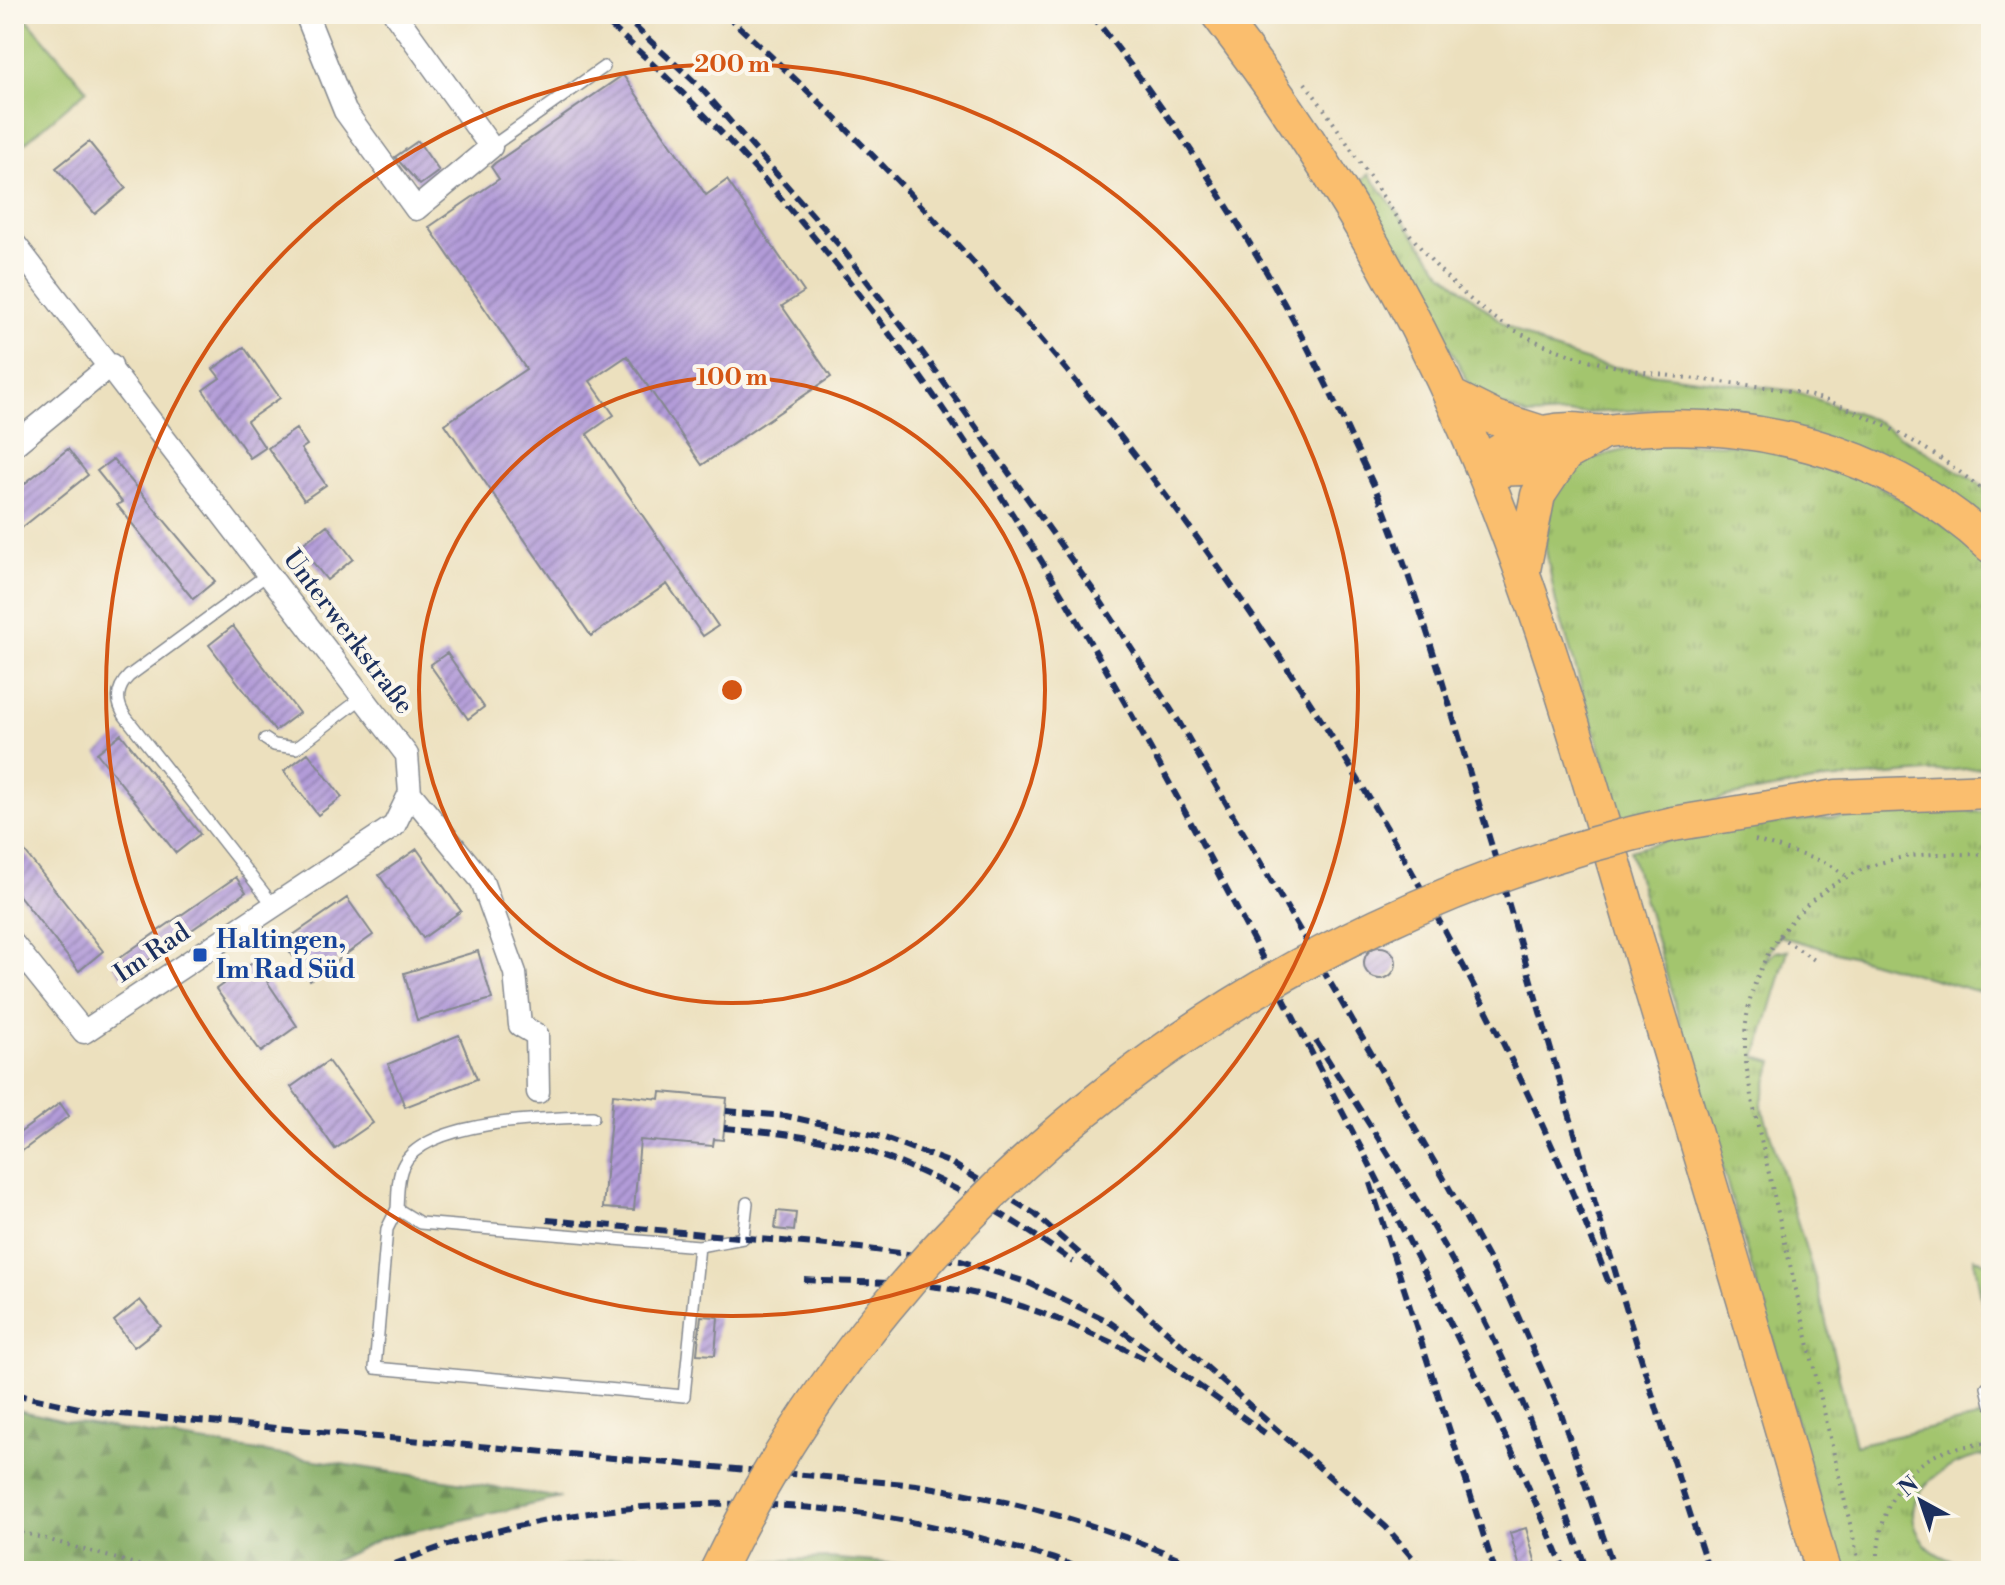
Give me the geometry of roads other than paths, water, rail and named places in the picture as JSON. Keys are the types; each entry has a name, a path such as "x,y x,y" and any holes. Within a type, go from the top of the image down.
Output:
{"main road":[{"path":"1218,14 1279,98 1367,235 1451,396 1523,572 1594,797 1823,1571"},
{"path":"1451,396 1553,445"},
{"path":"1481,465 1518,471 1553,445 1603,432 1666,425 1702,425 1766,434 1827,448 1901,480 1934,500 1991,546"},
{"path":"1523,572 1538,495 1553,445"},
{"path":"717,1571 781,1457 878,1319 966,1219 1058,1133 1120,1084 1244,998 1368,930 1521,867 1673,824 1836,797 1991,791"}],"street":[{"path":"306,14 345,111 416,209 491,147 395,14"},
{"name":"Unterwerkstraße","path":"14,243 111,365 407,755 410,793"},
{"path":"14,445 111,365"},
{"path":"410,793 482,881 515,973 520,1025 537,1035 538,1092"},
{"name":"Im Rad","path":"14,945 84,1032 394,826 410,793"}],"lane":[{"path":"491,147 604,67"},
{"path":"269,573 129,676 119,690 118,700 125,716 274,906"},
{"path":"265,739 285,748 296,748 363,697"},
{"path":"533,1118 538,1092"},
{"path":"593,1117 533,1118 452,1133 416,1148 402,1167 397,1209 387,1229 375,1368 684,1396 699,1246"},
{"path":"397,1209 420,1223 699,1246 743,1238 747,1203"},
{"path":"1987,1387 1991,1404"}],"railway":[{"path":"597,14 709,120 812,235 907,358 995,488 1078,621 1229,894 1438,1298 1504,1433 1565,1571"},
{"path":"621,14 699,86 840,246 922,352 1096,594 1179,722 1509,1296 1560,1411 1615,1571"},
{"path":"725,14 830,113 931,217 1028,324 1119,435 1206,550 1288,669 1365,791 1437,917 1530,1098 1610,1286"},
{"path":"1091,14 1164,111 1261,263 1319,369 1382,505 1441,677 1623,1298 1709,1571"},
{"path":"1316,1041 1408,1185 1472,1296 1530,1421 1587,1571"},
{"path":"726,1111 786,1116 882,1137 951,1163 1035,1214 1386,1527 1424,1571"},
{"path":"724,1128 824,1140 885,1157 970,1196 1073,1262"},
{"path":"1370,1183 1495,1571"},
{"path":"547,1220 860,1248 961,1261 1029,1283 1108,1321 1265,1433"},
{"path":"804,1280 919,1285 981,1295 1054,1318 1147,1360"},
{"path":"14,1394 97,1412 916,1485 993,1499 1100,1528 1208,1571"},
{"path":"378,1571 452,1544 529,1523 608,1510 689,1504 770,1505 850,1512 929,1525 1046,1556 1086,1571"}],"place":[{"name":"Haltingen, Im Rad Süd","path":"200,955"}]}
